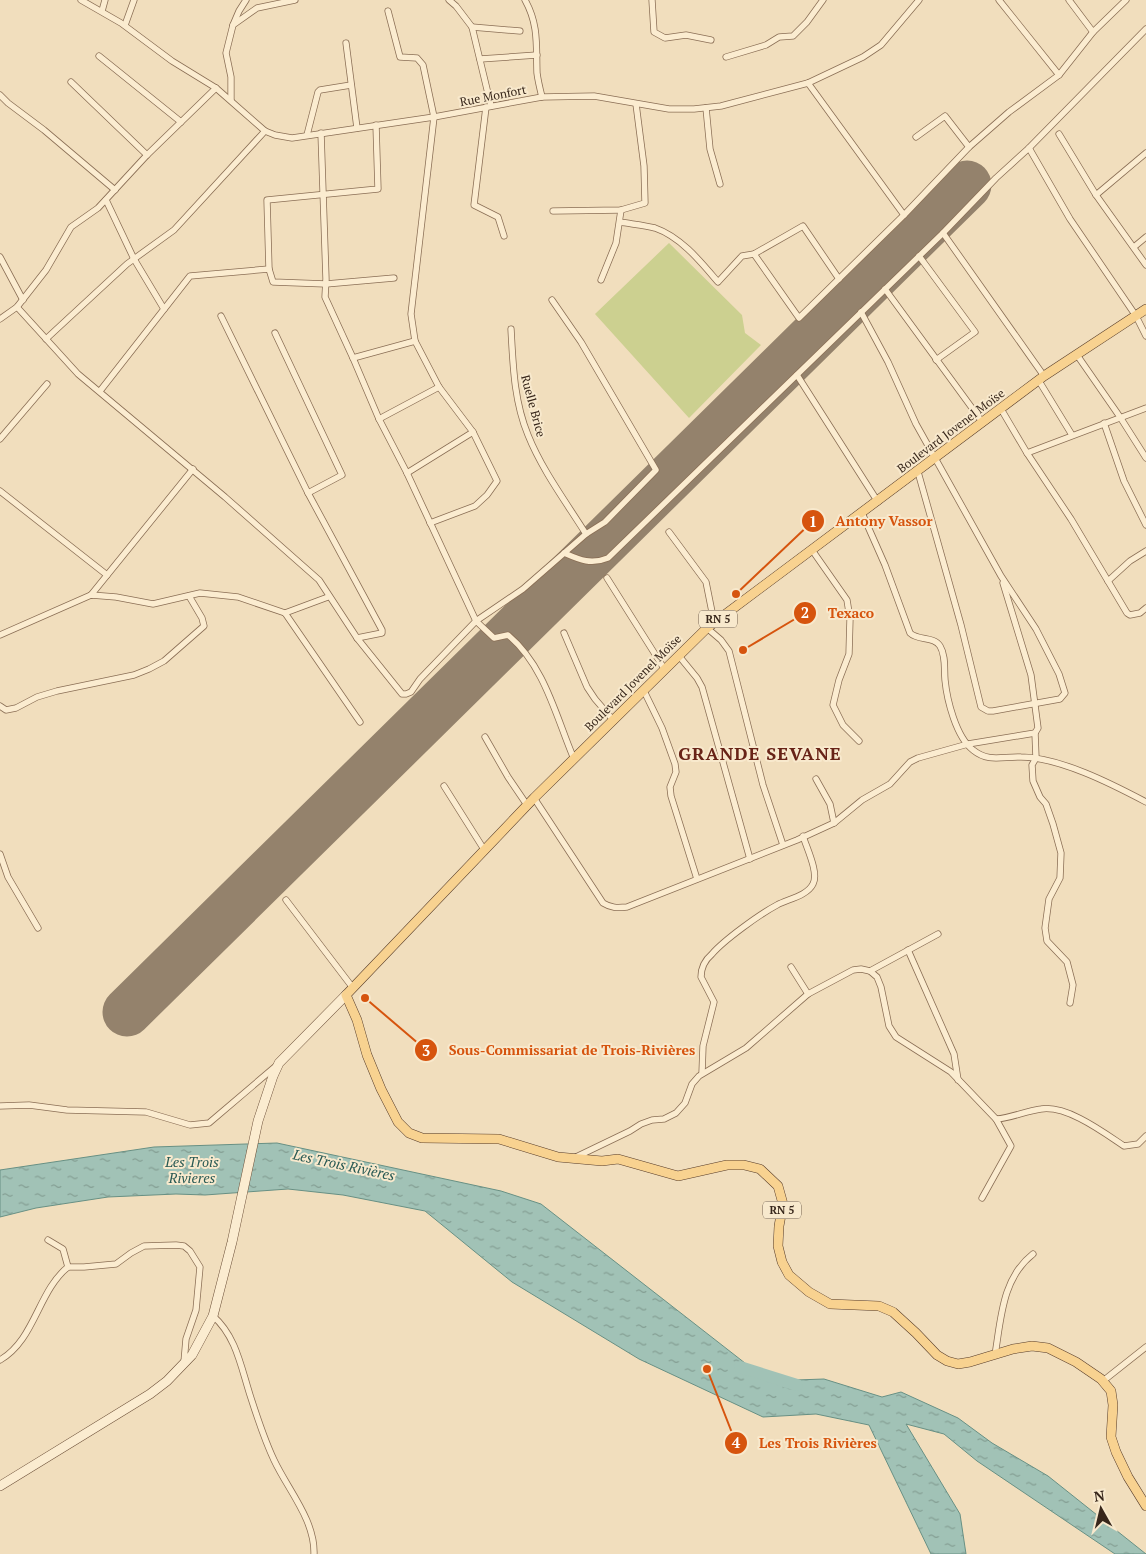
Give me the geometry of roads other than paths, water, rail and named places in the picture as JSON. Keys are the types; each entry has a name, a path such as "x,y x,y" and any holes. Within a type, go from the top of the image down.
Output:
{"main road":[{"name":"Boulevard Jovenel Moïse","path":"346,995 527,805 711,625 878,502 1041,378 1146,309"},
{"path":"0,1486 150,1394 167,1381 192,1355 214,1316 258,1121 273,1076 279,1063 346,995"},
{"name":"RN 5","path":"346,995 357,1020 367,1055 381,1090 398,1122 409,1133 422,1138 499,1139 558,1157 602,1161 618,1159 678,1176 727,1165 744,1164 760,1169 778,1186 783,1204 778,1246 782,1262 789,1275 809,1292 830,1304 878,1306 893,1312 937,1355 947,1361 958,1364 1013,1349 1032,1346 1048,1348 1076,1362 1103,1381"},
{"path":"1103,1381 1112,1391 1111,1437 1116,1452 1128,1477 1146,1505"}],"street":[{"name":"Rue Monfort","path":"81,0 125,25 172,61 216,88 265,131 275,136 292,138 434,117 542,97 594,96 669,109 706,108 744,102 808,83 847,65 881,45 919,0"},
{"path":"102,12 105,0"},
{"path":"125,25 134,0"},
{"path":"231,100 231,77 226,54 238,11 246,0"},
{"path":"233,25 257,8 295,0"},
{"path":"449,0 472,27 480,59 488,107 474,205 498,217 504,236"},
{"path":"525,0 531,11 538,41 538,75 542,97"},
{"path":"652,0 654,32 665,38 686,35 711,40"},
{"path":"726,57 766,45 779,38 793,36 807,22 823,0"},
{"path":"999,0 1059,75"},
{"path":"1069,0 1093,32"},
{"path":"754,254 798,318 969,147 1008,112 1059,75 1093,32 1126,0"},
{"path":"388,11 400,57 417,58 423,65 434,117 411,314 415,342 439,387 473,432 497,481 487,495 475,506 430,522"},
{"path":"472,27 520,31"},
{"path":"564,553 584,561 600,561 608,558 943,233 1146,29"},
{"path":"346,43 356,128"},
{"path":"480,59 538,55"},
{"path":"99,56 181,122"},
{"path":"71,82 148,155"},
{"path":"808,83 904,214"},
{"path":"307,135 318,92 320,90 351,85"},
{"path":"0,319 17,307 23,300 46,270 71,227 98,208 148,155 216,88"},
{"path":"0,95 115,190"},
{"path":"553,211 621,210 645,203 644,166 636,104"},
{"path":"706,108 710,149 720,184"},
{"path":"916,137 945,116 969,147"},
{"path":"376,125 378,189 267,200 269,269 273,282 326,284 394,278"},
{"path":"46,339 94,293 134,259 174,230 265,131"},
{"path":"321,133 326,284 324,296 379,419 407,473 476,621 494,638 508,635 532,661 574,759"},
{"path":"1059,134 1096,195 1146,265"},
{"path":"1029,148 1070,219 1136,316 1146,336"},
{"path":"1096,195 1146,153"},
{"path":"106,200 134,259 164,309"},
{"path":"601,280 616,243 621,210"},
{"path":"620,222 656,229 668,235 685,246 718,282 742,256 754,254 803,226 839,278"},
{"path":"943,233 1041,378 1072,435"},
{"path":"1134,247 1146,237"},
{"path":"918,256 975,332 936,360"},
{"path":"0,257 23,300"},
{"path":"100,391 190,276 269,269"},
{"path":"884,289 983,422"},
{"path":"17,307 78,374 193,469 319,580 328,597 357,638 402,694 406,694 411,692 420,679 476,621 522,589 586,534 605,522 656,470 581,342 552,300"},
{"path":"861,312 888,362 916,424 1001,576 1036,630 1059,674 1065,693 1060,699 988,711 979,704 961,625 918,472"},
{"path":"221,316 308,493 382,630 382,634 357,638"},
{"name":"Ruelle Brice","path":"511,329 514,382 528,434 545,468 586,534"},
{"path":"275,333 342,475 308,493"},
{"path":"353,358 415,342"},
{"path":"1077,356 1146,458"},
{"path":"797,375 878,502"},
{"path":"0,439 47,384"},
{"path":"379,419 439,387"},
{"path":"1027,453 1146,408"},
{"path":"1001,409 1130,615 1140,613 1146,608"},
{"path":"1104,423 1124,481 1146,525"},
{"path":"407,473 473,432"},
{"path":"0,635 90,595 193,469"},
{"path":"0,490 107,575"},
{"path":"862,513 882,556 910,633 914,637 934,641 940,646 944,660 947,697 955,721 973,750 984,756 997,759 1020,756 1052,761 1081,772 1146,802"},
{"path":"669,532 706,582 711,625 729,651 756,757 783,845"},
{"path":"812,550 847,600 850,620 849,654 839,680 833,706 843,725 859,741"},
{"path":"1108,581 1130,561 1146,551"},
{"path":"1001,576 1031,675 1038,728 1035,733 1036,758 1032,765 1033,781 1040,797 1046,804 1061,854 1060,878 1049,899 1044,928 1047,941 1067,962 1073,986 1070,1003"},
{"path":"607,578 665,670"},
{"path":"90,595 116,597 153,604 200,593 238,597 285,613 360,722"},
{"path":"0,706 6,710 16,708 37,697 57,690 134,675 164,661 204,626 202,618 189,596"},
{"path":"285,613 328,597"},
{"path":"564,633 587,687 614,721"},
{"path":"679,656 702,687 750,859"},
{"path":"644,692 662,728 675,764 676,772 670,787 671,796 697,879"},
{"path":"534,798 603,903 610,907 626,907 750,859 834,822 862,800 890,784 910,762 930,754 968,744 1035,733"},
{"path":"486,737 527,805"},
{"path":"816,779 830,804 834,822"},
{"path":"444,786 485,851"},
{"path":"702,1073 704,1046 714,1006 712,997 700,977 703,965 723,943 765,912 808,891 813,884 815,874 803,836"},
{"path":"0,854 8,876 38,928"},
{"path":"286,900 353,988"},
{"path":"870,971 938,934"},
{"path":"908,950 954,1054 958,1080"},
{"path":"791,967 808,994"},
{"path":"574,1158 630,1132 641,1124 652,1120 664,1119 676,1114 685,1103 692,1084 702,1073 746,1048 808,994 853,970 862,969 870,971 877,977 881,987 887,1018 896,1037 934,1059 951,1072 996,1119 1011,1146 982,1198"},
{"path":"0,1106 29,1105 67,1110 146,1112 190,1125 209,1123 279,1063"},
{"path":"996,1119 1006,1119 1051,1108 1060,1110 1107,1134 1124,1146 1138,1144 1146,1136"},
{"path":"48,1240 63,1249 68,1267"},
{"path":"0,1360 15,1348 26,1334 55,1280 68,1267 116,1264 144,1246 176,1245 184,1246 190,1251 200,1267 196,1310 186,1339 184,1364"},
{"path":"995,1355 1008,1287 1023,1262 1033,1254"},
{"path":"214,1316 226,1330 235,1345 259,1424 274,1460 311,1529 314,1554"},
{"path":"1103,1381 1146,1347"}],"water":[{"name":"Les Trois Rivières","path":"277,1143 501,1191 541,1204 768,1381 824,1379 882,1397 901,1392 958,1418 992,1443 1048,1476 1146,1554 1115,1554 977,1461 944,1434 906,1424 960,1514 966,1554 931,1554 869,1425 816,1414 763,1417 639,1359 512,1282 425,1211 343,1195 288,1189 205,1195 176,1194 108,1197 36,1208 0,1217 0,1170 154,1147"}],"waterway":[{"name":"Les Trois Rivières","path":"740,1367 797,1385"}],"place":[{"name":"Antony Vassor","path":"736,594"},
{"name":"Texaco","path":"743,650"},
{"name":"Sous-Commissariat de Trois-Rivières","path":"365,998"},
{"name":"Les Trois Rivières","path":"707,1369"}],"district":[{"name":"GRANDE SEVANE","path":"760,754"}],"water label":[{"name":"Les Trois Rivieres","path":"192,1170"}]}
